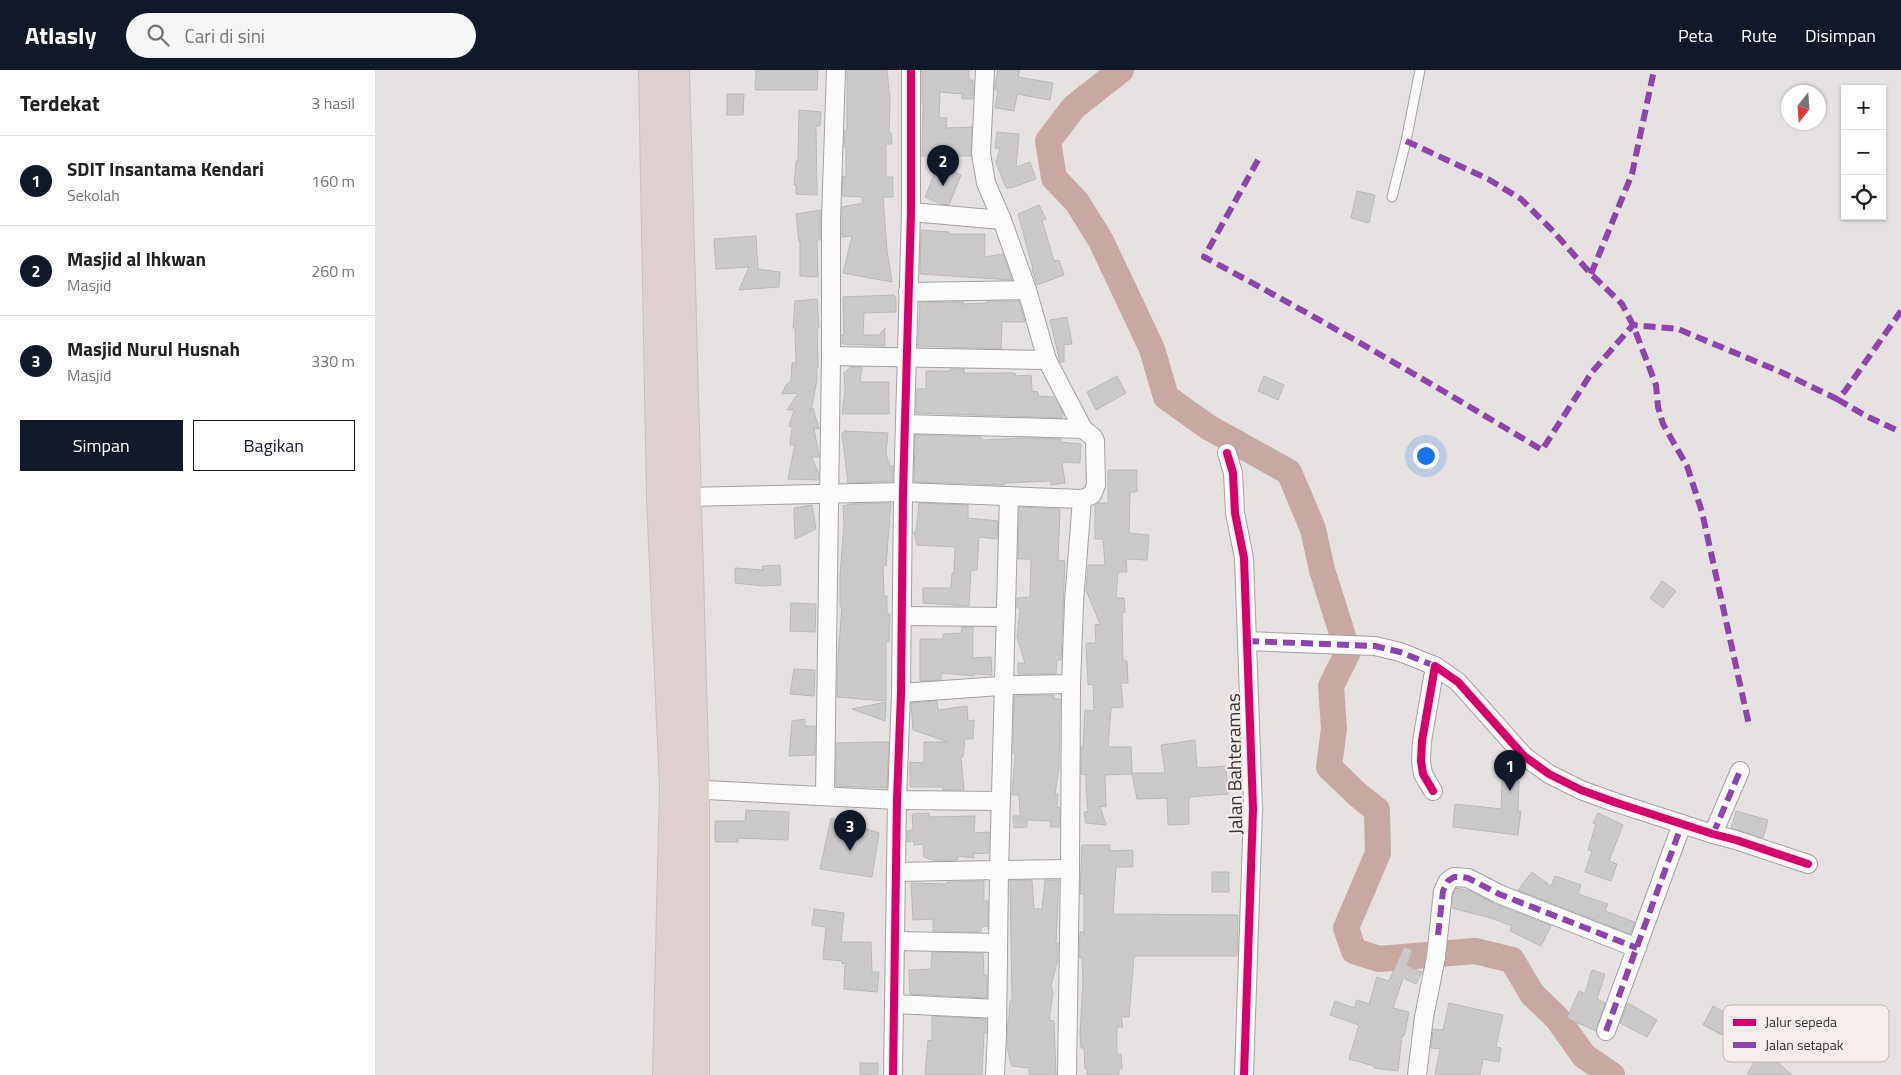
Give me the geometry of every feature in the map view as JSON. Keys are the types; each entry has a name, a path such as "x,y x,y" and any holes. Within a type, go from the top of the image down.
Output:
{"highway":[{"path":"653,70 661,498 685,788 667,1075"},
{"path":"675,70 686,497 685,788 695,1075"}],"street":[{"path":"825,796 831,219 836,70"},
{"path":"893,1075 903,492 911,212 911,70"},
{"path":"686,497 903,492 1082,499 1092,495 1095,485 1095,441 1083,429 1047,360 1027,290 1002,220 991,198 982,167 985,70"},
{"path":"911,212 1002,220"},
{"path":"908,292 1027,290"},
{"path":"831,356 1047,360"},
{"path":"905,424 1083,429"},
{"name":"Jalan Bahteramas","path":"1227,453 1233,473 1235,513 1244,558 1253,809 1244,1075"},
{"path":"995,1075 1009,496"},
{"path":"1067,1075 1071,684 1074,602 1082,499"},
{"path":"902,616 1005,617"},
{"path":"1247,640 1375,646 1400,652 1435,666 1458,682 1524,756 1549,774 1590,793 1808,864"},
{"path":"1433,791 1423,774 1421,761 1422,740 1435,666"},
{"path":"901,693 1003,686 1071,684"},
{"path":"1713,834 1740,771"},
{"path":"685,788 897,800 1001,801"},
{"path":"1606,1031 1683,824"},
{"path":"896,872 1070,869"},
{"path":"1417,1075 1424,1016 1436,957 1443,891 1448,881 1454,877 1468,878 1499,894 1637,948"},
{"path":"895,941 998,943"},
{"path":"894,1004 997,1009"}],"lane":[{"path":"1392,197 1406,141 1420,70"}],"building":[{"path":"756,70 818,70 817,90 755,90"},
{"path":"847,70 887,70 890,100 889,133 891,133 892,144 886,144 886,177 893,177 893,197 883,197 887,250 892,282 843,273 852,236 842,237 842,207 863,203 862,197 842,196 843,176 846,177 846,147 844,147 845,130 847,130"},
{"path":"922,70 969,70 969,80 973,80 973,99 962,99 962,94 940,92 939,118 947,118 946,128 972,127 971,156 922,156"},
{"path":"998,70 1020,70 1018,77 1053,83 1050,100 1017,94 1014,111 995,108 998,90 995,90 995,84"},
{"path":"727,94 744,94 743,115 727,115"},
{"path":"799,110 821,112 820,126 816,126 817,195 796,194 796,185 794,185 796,161 798,161"},
{"path":"997,132 1019,134 1016,167 1030,162 1036,179 1006,188 996,162 1000,149 995,148"},
{"path":"938,165 961,175 949,205 941,204 925,197"},
{"path":"1357,191 1375,195 1369,223 1351,218"},
{"path":"1039,205 1046,219 1042,220 1054,261 1059,260 1064,275 1037,285 1018,214"},
{"path":"821,210 820,240 817,240 818,277 800,276 800,241 796,214"},
{"path":"921,230 949,232 949,234 985,234 985,257 1003,254 1012,280 920,274"},
{"path":"756,236 758,269 780,272 779,287 739,290 749,267 716,269 714,239"},
{"path":"894,295 896,298 896,312 864,313 863,335 879,335 885,328 885,346 842,344 842,335 844,335 843,297"},
{"path":"817,299 819,328 817,328 818,368 816,367 817,379 811,411 813,408 819,429 814,428 819,457 812,457 819,480 788,479 795,445 790,445 792,427 789,426 794,410 787,410 798,393 782,394 786,385 791,381 792,363 796,363 795,328 793,328 795,301"},
{"path":"987,301 1019,301 1025,322 1002,322 1001,349 918,346 920,302 964,302 963,304 987,303"},
{"path":"1067,317 1072,344 1064,345 1064,362 1060,362 1050,320"},
{"path":"850,367 862,367 860,382 889,382 889,414 842,414 845,391 844,373"},
{"path":"950,369 964,369 964,373 1015,373 1016,376 1031,375 1032,391 1038,392 1038,396 1054,397 1063,413 1062,418 916,413 917,389 926,389 926,371 950,371"},
{"path":"1117,376 1126,393 1096,410 1087,392"},
{"path":"1264,376 1284,385 1278,400 1258,391"},
{"path":"844,431 888,433 886,454 890,466 893,466 893,481 848,483 842,433 845,433"},
{"path":"915,435 981,437 981,440 1061,439 1061,442 1081,444 1080,463 1062,462 1065,483 1051,485 1051,481 1004,483 1004,485 914,482"},
{"path":"1108,470 1137,470 1137,492 1130,492 1129,533 1149,535 1147,560 1126,559 1127,572 1118,572 1116,598 1124,598 1125,612 1122,613 1123,661 1127,661 1128,683 1121,683 1123,707 1111,708 1108,747 1131,747 1132,773 1165,773 1161,745 1195,740 1197,768 1226,766 1228,794 1189,797 1189,824 1168,825 1167,798 1137,799 1132,774 1105,775 1106,807 1100,806 1106,825 1086,823 1084,812 1088,812 1086,775 1081,774 1081,747 1083,747 1085,710 1094,711 1093,684 1088,685 1086,643 1096,643 1095,625 1100,624 1086,590 1088,565 1105,565 1103,539 1095,539 1095,505 1098,503 1108,503"},
{"path":"891,503 886,566 883,566 884,596 887,596 887,614 890,614 889,642 886,642 886,701 837,697 842,607 840,607 840,576 844,524 843,506"},
{"path":"919,503 968,505 968,518 998,521 997,539 979,537 977,570 971,570 969,606 923,603 923,588 951,588 952,573 954,573 955,547 917,545 914,532 916,532"},
{"path":"812,505 816,529 795,539 794,508"},
{"path":"1019,507 1060,509 1058,560 1065,561 1061,660 1057,660 1056,674 1018,674 1018,663 1025,663 1017,637 1020,608 1017,608 1017,598 1030,597 1031,559 1018,559"},
{"path":"780,565 781,585 764,586 735,583 735,568 763,570 762,566"},
{"path":"1662,581 1676,591 1663,608 1650,598"},
{"path":"791,603 816,604 815,632 790,631"},
{"path":"962,627 973,627 973,658 991,657 992,675 974,674 974,676 941,673 941,680 920,681 920,639 943,639 943,634 961,633"},
{"path":"794,669 815,670 814,696 790,694"},
{"path":"1054,695 1054,699 1060,699 1059,767 1055,794 1058,794 1057,808 1060,807 1060,827 1050,827 1051,821 1027,820 1027,827 1014,828 1013,816 1020,816 1019,795 1012,795 1015,754 1013,753 1014,696"},
{"path":"937,701 938,710 967,706 968,721 974,720 973,739 965,739 963,757 961,757 964,790 943,790 943,787 910,787 910,762 924,763 924,742 948,742 913,730 911,703"},
{"path":"886,702 885,721 852,709"},
{"path":"805,719 805,726 815,726 815,755 789,756 792,721"},
{"path":"889,742 887,788 836,786 836,743"},
{"path":"1502,780 1519,781 1518,811 1521,811 1518,835 1453,827 1455,804 1501,809"},
{"path":"746,810 789,812 788,840 738,838 738,842 715,842 715,821 745,821"},
{"path":"1736,811 1768,820 1763,838 1731,828"},
{"path":"929,813 930,817 975,816 974,833 989,832 989,853 973,854 974,858 958,856 958,860 936,861 924,857 923,844 914,845 914,841 907,842 907,831 913,830 912,814"},
{"path":"1598,813 1623,825 1609,861 1617,864 1611,881 1585,872 1592,851 1588,850 1596,824 1593,823"},
{"path":"831,818 879,833 872,877 820,869"},
{"path":"1082,845 1110,845 1110,851 1133,850 1133,867 1116,867 1113,914 1238,915 1237,956 1134,956 1129,1017 1121,1017 1123,1027 1117,1027 1117,1055 1121,1054 1122,1069 1119,1069 1119,1075 1087,1075 1084,1048 1081,1048 1083,981 1082,958 1079,958 1080,932 1084,932 1084,894 1080,894"},
{"path":"1212,872 1229,872 1229,892 1212,892"},
{"path":"1532,872 1551,886 1555,876 1581,885 1578,894 1608,904 1605,911 1635,922 1630,934 1518,890"},
{"path":"1010,880 1032,880 1034,909 1042,909 1045,880 1059,880 1056,943 1058,943 1058,959 1051,986 1053,993 1049,1020 1054,1021 1056,1075 1029,1075 1029,1068 1012,1066 1007,1048 1008,1018 1010,1001 1012,1001"},
{"path":"984,881 984,901 988,901 988,926 981,927 981,932 933,931 933,919 913,920 911,883 947,884 947,882"},
{"path":"1456,888 1470,891 1495,904 1551,926 1541,946 1510,931 1512,926 1491,918 1452,908 1453,894"},
{"path":"814,909 844,913 841,942 871,942 872,972 879,972 877,992 844,989 845,963 842,964 842,961 823,959 826,927 812,925"},
{"path":"1404,947 1412,950 1407,966 1422,972 1416,984 1403,978 1393,1008 1409,1012 1404,1036 1402,1036 1398,1071 1374,1068 1374,1066 1349,1059 1359,1025 1330,1015 1335,1001 1354,1008 1357,1000 1369,1004 1377,977 1389,981"},
{"path":"932,952 983,953 984,975 987,975 987,998 910,994 909,970 931,969"},
{"path":"1592,970 1605,974 1597,999 1605,1003 1596,1031 1567,1018 1579,991 1585,994"},
{"path":"1449,1003 1503,1015 1496,1047 1501,1048 1499,1062 1483,1059 1480,1075 1435,1075 1440,1049 1431,1048 1433,1029 1443,1030"},
{"path":"1628,1003 1657,1020 1647,1037 1620,1023"},
{"path":"1713,1006 1723,1011 1722,1035 1703,1025"},
{"path":"932,1016 986,1019 982,1075 925,1075 928,1040 932,1041"},
{"path":"1754,1062 1777,1062 1792,1075 1747,1075"},
{"path":"860,1063 878,1063 878,1075 860,1075"}],"waterway":[{"path":"1121,70 1074,107 1048,141 1054,178 1077,202 1101,241 1152,349 1166,397 1208,427 1289,472 1313,529 1322,570 1348,652 1331,686 1334,728 1329,767 1358,795 1377,810 1378,853 1346,928 1354,951 1379,959 1475,951 1512,960 1532,994 1557,1018 1584,1056 1612,1075"}],"marked path":[{"path":"1591,274 1632,174 1654,70"},
{"path":"1406,141 1488,179 1521,199 1552,230 1591,274 1622,304 1633,325 1656,385 1658,407 1663,424 1687,466 1702,512 1749,725"},
{"path":"1258,160 1204,257 1375,351 1542,450 1592,372 1633,325 1678,329 1781,372 1837,399 1845,391 1901,311"},
{"path":"1837,399 1866,416 1901,432"},
{"path":"1247,641 1375,646 1400,652 1435,666"},
{"path":"1713,834 1740,771"},
{"path":"1606,1031 1682,824"},
{"path":"1438,935 1443,891 1448,881 1454,877 1461,877 1468,878 1499,894 1637,948"}],"cycle path":[{"path":"893,1075 903,492 911,212 911,70"},
{"path":"1227,453 1233,473 1235,513 1244,558 1253,809 1244,1075"},
{"path":"1433,791 1423,774 1421,761 1422,741 1435,666 1458,682 1524,756 1549,774 1581,790 1617,803 1808,864"}],"place":[{"name":"Masjid al Ihkwan","path":"943,186"},
{"name":"SDIT Insantama Kendari","path":"1510,791"},
{"name":"Masjid Nurul Husnah","path":"850,851"}]}
